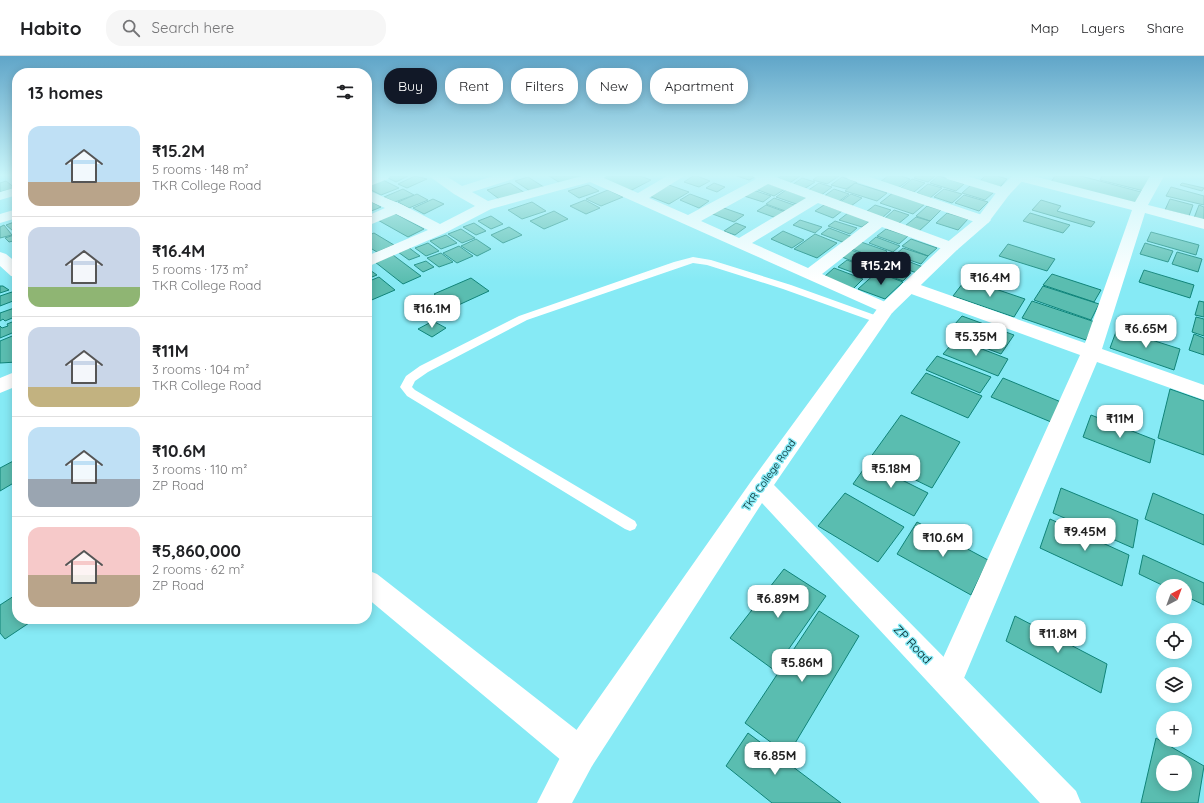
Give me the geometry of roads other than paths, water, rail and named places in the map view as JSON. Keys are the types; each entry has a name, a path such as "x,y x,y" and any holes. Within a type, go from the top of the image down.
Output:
{"street":[{"path":"372,219 391,211"},
{"path":"403,211 440,230"},
{"path":"372,260 440,230 477,211"},
{"path":"665,211 810,275 883,314"},
{"path":"689,221 706,211"},
{"path":"740,244 794,211"},
{"path":"853,211 951,247"},
{"path":"956,211 983,220"},
{"name":"TKR College Road","path":"554,803 580,754 760,486 883,314 909,287 951,247 983,220 991,211"},
{"path":"948,680 1091,353 1139,211"},
{"path":"1155,211 1204,224"},
{"path":"0,219 12,215"},
{"path":"810,275 880,221"},
{"path":"0,257 12,268"},
{"path":"909,287 1204,393"},
{"name":"ZP Road","path":"760,486 948,680 1064,803"},
{"path":"372,586 580,754"}],"lane":[{"path":"630,525 411,393 406,387 410,379 424,369 523,318 647,276 677,264 693,260 708,262 787,287 883,314"}]}
